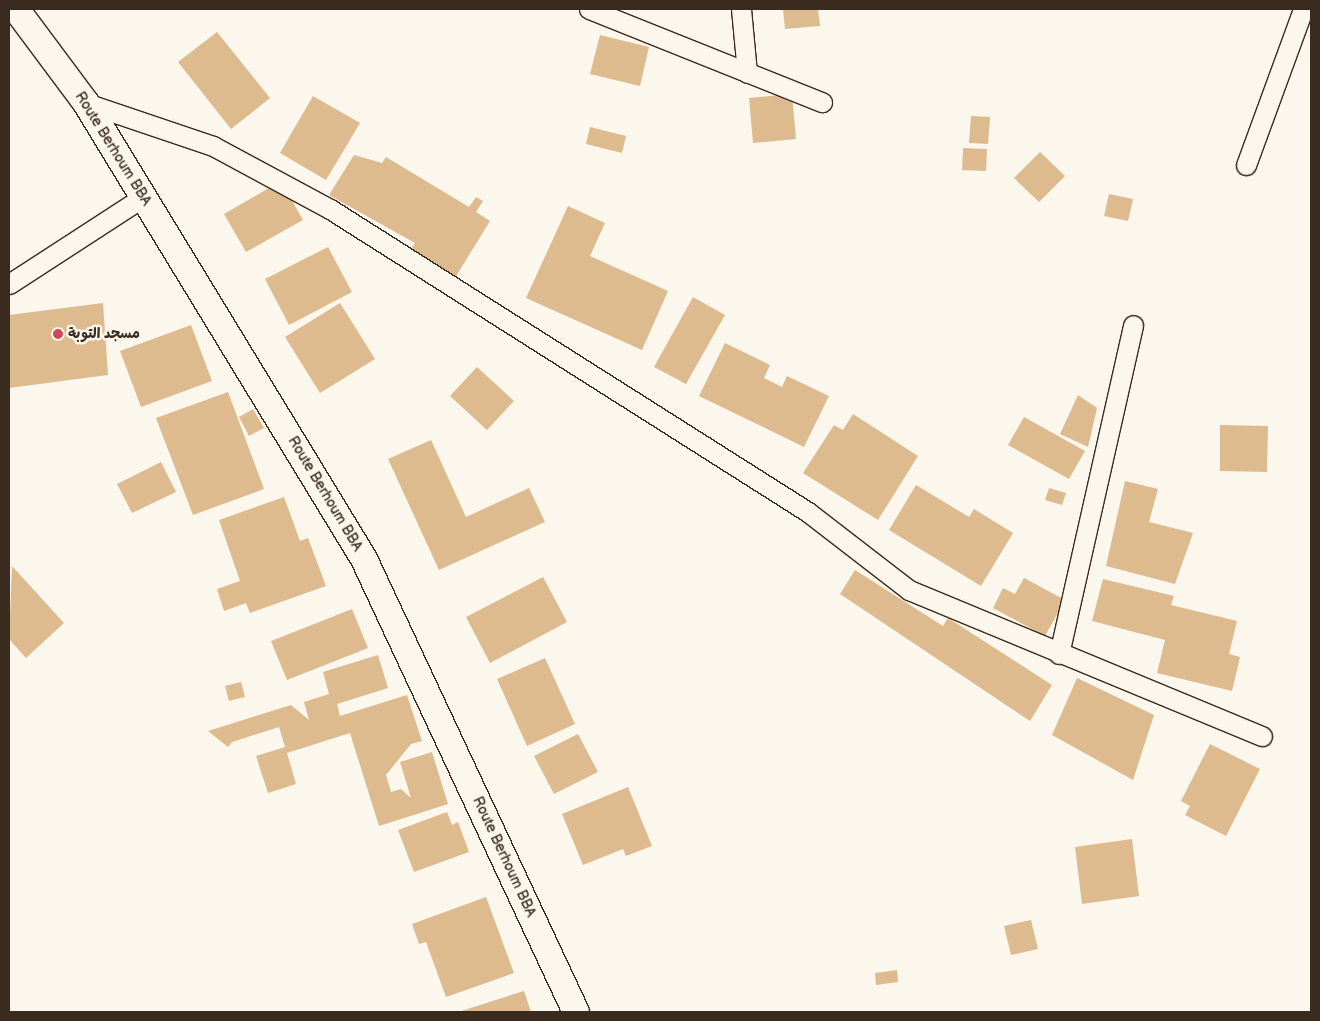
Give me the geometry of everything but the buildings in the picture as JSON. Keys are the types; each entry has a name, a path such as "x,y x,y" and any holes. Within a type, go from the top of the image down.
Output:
{"main road":[{"name":"Route Berhoum BBA","path":"16,9 86,103 364,558 576,1012"}],"street":[{"path":"589,9 822,102"},
{"path":"741,9 747,73"},
{"path":"1246,165 1302,9"},
{"path":"86,103 213,146 330,209 808,512 909,590 1059,654 1262,736"},
{"path":"9,284 144,197"},
{"path":"1059,654 1133,325"}],"place":[{"name":"مسجد التوبة","path":"58,334"}]}
